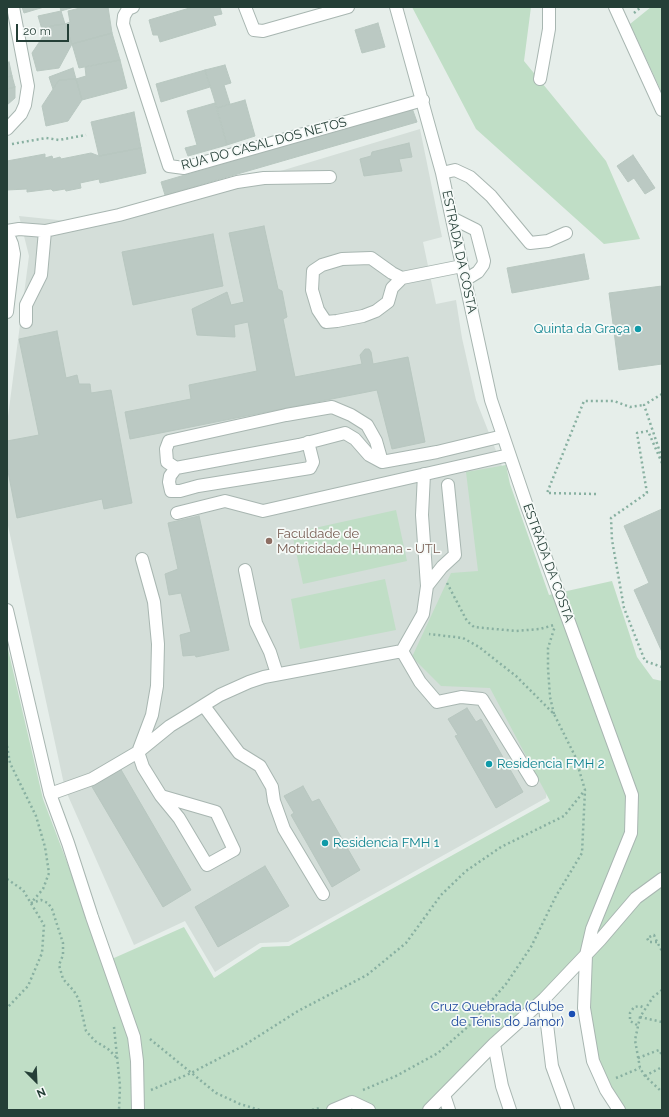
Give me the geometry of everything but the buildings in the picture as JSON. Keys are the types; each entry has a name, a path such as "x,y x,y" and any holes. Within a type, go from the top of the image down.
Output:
{"street":[{"path":"7,129 22,114 26,105 28,86 13,7"},
{"name":"RUA DO CASAL DOS NETOS","path":"133,7 128,9 124,16 123,24 169,166 184,168 423,100"},
{"path":"245,7 254,30 263,30 348,7"},
{"name":"ESTRADA DA COSTA","path":"396,7 442,173 491,400 509,455 632,795 631,833 592,929 586,955 584,1008 593,1061 603,1084 619,1110"},
{"path":"540,79 549,29 549,7"},
{"path":"615,7 662,110"},
{"path":"442,173 455,170 470,177 491,196 530,243 548,241 566,233"},
{"path":"7,312 14,254 7,232 19,229 45,231 119,215 237,182 264,178 330,177"},
{"path":"452,218 476,230 484,261 478,272 465,280"},
{"path":"26,322 26,305 40,275 45,231"},
{"path":"402,278 392,288 388,302 376,311 364,316 337,322 326,322 318,310 312,290 313,271 322,265 342,259 371,258 392,274 402,278 462,266"},
{"path":"176,468 167,462 166,449 170,441 286,415 332,407 351,415 367,425 376,442 382,462"},
{"path":"308,442 312,462 310,468 198,486 180,492 171,492 169,482 170,476 176,468 308,442 345,433 355,439 368,455 382,462 437,452 503,436"},
{"path":"177,513 225,501 263,511 509,455"},
{"path":"50,794 92,779 138,752 170,726 220,695 249,682 277,674 402,651 423,614 427,586 422,515 424,474"},
{"path":"427,586 438,572 455,556 448,485"},
{"path":"142,559 154,602 158,651 157,686 152,716 138,752 143,768 161,796 179,818 207,865 234,850 216,812 161,796"},
{"path":"245,570 256,623 270,652 277,674"},
{"path":"7,610 50,794 134,1037 138,1061 138,1110"},
{"path":"402,651 420,682 437,702 461,697 482,699 532,780"},
{"path":"204,706 239,753 260,766 272,787 274,801 284,829 323,894"},
{"path":"429,1110 494,1044 544,999 586,955 636,898 662,879"},
{"path":"544,999 552,1066 568,1110"},
{"path":"494,1044 502,1086 510,1110"},
{"path":"444,1095 449,1110"},
{"path":"327,1108 352,1102 369,1110"}],"path":[{"path":"7,145 46,138 59,140 86,135"},
{"path":"596,494 547,493 584,401 614,401 630,407 644,406 662,394"},
{"path":"644,406 662,460"},
{"path":"662,463 648,432 637,433 647,493 611,518 612,540 624,608 645,661 662,667"},
{"path":"438,572 449,585 467,620 474,627 516,631 540,630 555,624 572,629"},
{"path":"360,1091 396,1076 438,1053 472,1023 506,984 531,947 556,896 582,853 585,790 575,756 554,714 550,697 548,648 555,624"},
{"path":"416,628 432,635 463,638 516,676 554,714"},
{"path":"7,746 10,763 36,816 45,847 49,873 44,889 31,903"},
{"path":"139,1095 190,1073 243,1046 298,1011 367,975 406,943 441,895 466,871 501,847 564,816 585,790"},
{"path":"7,879 23,890 44,925 42,953 28,986 7,1008"},
{"path":"31,903 41,900 48,903 52,909 63,943 63,955 59,964 63,979 74,991 79,1000 86,1031 95,1041 108,1049 116,1057"},
{"path":"657,942 662,951"},
{"path":"662,990 653,997 640,1017 637,1025 635,1040 637,1059 640,1068 645,1076 662,1092"},
{"path":"637,1025 630,1021 630,1013 634,1007 640,1006 645,1008"},
{"path":"640,1017 662,1022"},
{"path":"127,1018 162,1051 216,1093 240,1104 260,1110"},
{"path":"637,1059 659,1050 662,1055"},
{"path":"645,1076 662,1067"},
{"path":"603,1084 640,1068"},
{"path":"312,1110 327,1108"}],"shaded area":[{"name":"Faculdade de Motricidade Humana - UTL","path":"420,129 442,237 423,242 436,304 456,300 462,338 476,400 502,466 565,652 546,798 288,942 260,943 215,972 185,921 134,945 65,789 7,521 7,424 29,256 19,216 77,222 274,173"}],"green space":[{"path":"412,7 531,7 524,61 606,161 640,239 604,244 476,129"},
{"path":"651,7 662,7 662,93 630,24"},
{"path":"506,465 510,484 549,595 612,581 637,657 653,679 662,681 662,1110 619,1110 593,1061 586,956 429,1110 7,1110 7,645 43,799 105,962 184,927 214,978 262,947 289,946 550,801 490,688 441,686 412,657 451,573 478,571 466,472"},
{"path":"396,510 407,561 303,584 292,533"},
{"path":"385,579 396,630 300,649 291,599"}],"place":[{"name":"Quinta da Graça","path":"638,329"},
{"name":"Faculdade de Motricidade Humana - UTL","path":"269,541"},
{"name":"Residencia FMH 2","path":"489,764"},
{"name":"Residencia FMH 1","path":"325,843"},
{"name":"Cruz Quebrada (Clube de Ténis do Jamor)","path":"572,1014"}]}
